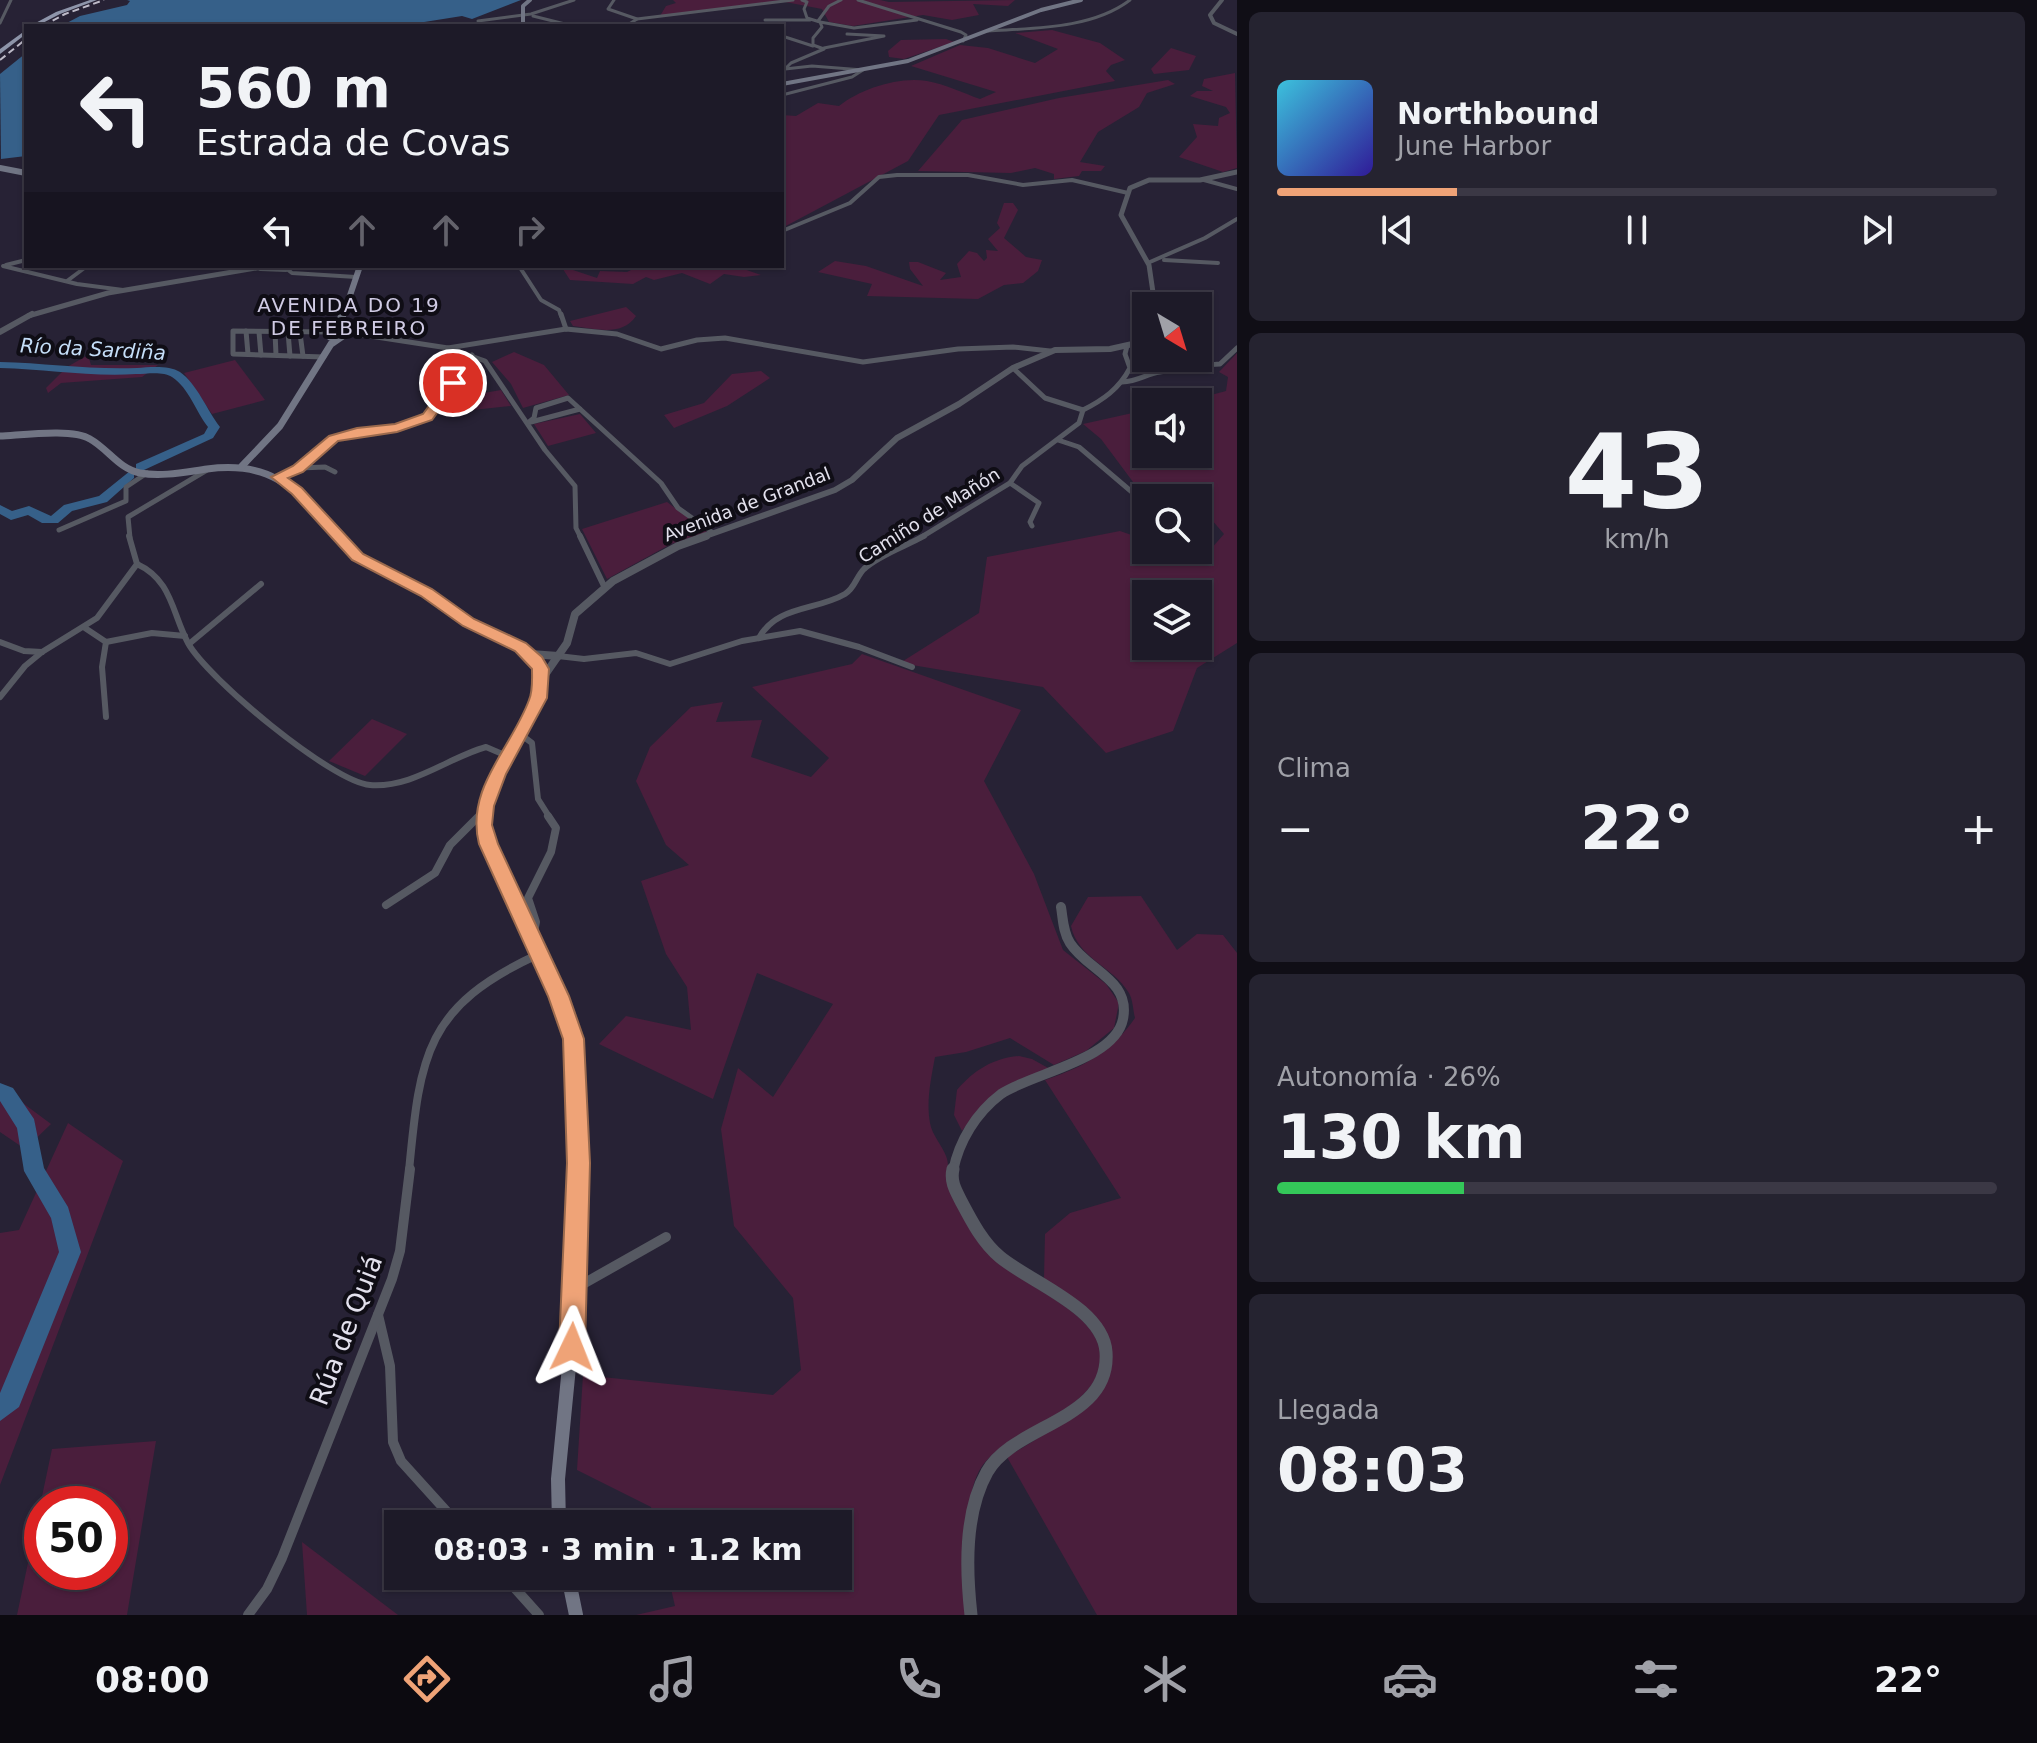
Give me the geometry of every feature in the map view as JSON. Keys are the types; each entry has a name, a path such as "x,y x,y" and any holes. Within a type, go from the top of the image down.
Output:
{"highway":[{"path":"63,3 93,1"},
{"path":"36,24 52,15 93,1"},
{"path":"31,24 53,6"},
{"path":"0,49 24,30"}],"main road":[{"path":"523,24 523,6 530,0"},
{"path":"784,84 891,66 963,41 1042,8 1081,0"},
{"path":"0,168 24,173"},
{"path":"242,466 280,426 324,357 359,268"},
{"path":"0,436 81,434 93,439 124,466 147,473 242,466 278,477 297,491 357,557 427,593 469,623 536,660 542,679 539,698 494,782 483,825 488,844 559,996 574,1039 578,1163 574,1289 571,1369 558,1479 559,1510"},
{"path":"571,1590 576,1615"}],"street":[{"path":"0,23 11,0"},
{"path":"478,21 524,15 574,0"},
{"path":"629,24 637,19 793,0"},
{"path":"802,0 807,2 804,9 810,20"},
{"path":"819,21 829,6 841,0"},
{"path":"858,0 860,3 880,3 963,33 966,35 963,41"},
{"path":"988,31 1062,26 1078,19 1120,10 1130,0"},
{"path":"1222,0 1210,15 1214,23 1237,34"},
{"path":"606,1 613,1"},
{"path":"613,1 608,9 637,19"},
{"path":"524,15 564,24"},
{"path":"765,20 780,18 799,23 810,20 848,28 902,20 935,23"},
{"path":"813,46 813,38 822,29 819,21"},
{"path":"784,69 824,48 884,36 847,34"},
{"path":"784,37 824,48"},
{"path":"784,70 812,66 863,70"},
{"path":"784,94 852,77 863,70"},
{"path":"1204,180 1237,172"},
{"path":"784,230 850,203 879,177 897,175 968,175 1023,185 1062,179 1128,193"},
{"path":"1156,292 1156,279 1150,262 1121,212 1128,193 1138,181 1146,178 1204,180 1237,189"},
{"path":"1150,262 1237,219"},
{"path":"1161,259 1218,263"},
{"path":"2,266 24,260"},
{"path":"2,266 123,290"},
{"path":"67,281 84,268"},
{"path":"0,332 36,312 123,290 212,273 284,268 292,273 356,277"},
{"path":"520,268 541,300 559,310 566,329"},
{"path":"448,348 566,329 617,334 661,349 697,340 725,338 863,362 958,349 1013,347 1050,351"},
{"path":"324,357 233,354 233,331 357,336 448,348 485,361 545,450 575,486 576,528 604,586"},
{"path":"246,331 248,354"},
{"path":"259,332 261,355"},
{"path":"275,332 276,355"},
{"path":"288,332 290,356"},
{"path":"300,333 303,356"},
{"name":"Avenida de Grandal","path":"542,679 546,668 567,643 575,614 604,586 678,546 835,490 852,480 897,438 959,404 1013,368 1050,351 1132,345"},
{"path":"1122,382 1130,368 1125,354 1127,346"},
{"path":"1122,382 1140,381 1157,372 1224,363 1237,348"},
{"path":"298,469 334,439 357,432 397,428 427,417 472,355"},
{"path":"1013,368 1045,398 1083,410"},
{"name":"Camiño de Mañón","path":"759,638 764,629 781,615 824,603 853,588 863,570 941,527 985,496 1010,483 1022,466 1079,423 1083,410 1111,396 1122,382"},
{"path":"529,422 534,418 536,408 568,398 661,483 678,508 713,533"},
{"path":"529,422 580,409"},
{"path":"1058,440 1079,447 1132,492"},
{"path":"128,517 213,467"},
{"path":"278,477 298,469 325,467 335,472"},
{"path":"137,564 127,528 126,487 147,473"},
{"path":"1010,483 1039,503 1030,522 1032,526"},
{"path":"59,530 126,501"},
{"path":"0,697 25,666 42,652 97,618 137,564"},
{"path":"137,564 147,567 174,601 189,644 215,677 308,755 359,784 385,783 435,770 486,747 507,756"},
{"path":"189,644 261,584"},
{"path":"85,628 106,642 152,633 185,636"},
{"path":"536,660 558,656 584,659 636,653 670,664 759,638 800,631 859,647 912,667"},
{"path":"0,642 24,651 42,652"},
{"path":"106,642 102,667 106,717"},
{"path":"520,734 532,743 538,799 556,828 551,852 528,898 536,922 532,940"},
{"path":"386,905 435,873 450,845 485,810"},
{"path":"971,1615 970,1562 975,1509 982,1479 998,1458 1057,1424 1094,1389 1105,1370 1106,1351 1099,1333 1079,1309 1000,1257 969,1217 951,1179 960,1143 979,1114 1005,1092 1080,1060 1121,1027 1126,1007 1120,991 1068,940 1061,907"},
{"name":"Rúa de Quiá","path":"248,1615 267,1589 282,1558 400,1253 407,1172 422,1074 440,1029 452,1009 491,978 539,954"},
{"path":"574,1289 666,1237"},
{"path":"378,1313 390,1366 393,1442 401,1461 445,1510"},
{"path":"517,1590 539,1615"}],"shaded area":[{"path":"673,0 1015,0 1008,6 973,4 979,15 952,20 923,15 853,26 829,22 822,9 780,1 660,16 666,6 676,3"},
{"path":"1052,30 1100,43 1125,60 1111,65 1106,71 1115,81 939,115 908,161 784,227 784,115 796,116 818,103 839,106 869,89 904,80 934,82 980,99 996,92 911,66 960,45 988,48 1035,63 1058,49 1015,33"},
{"path":"946,39 954,42 904,59 889,57 888,51 901,40"},
{"path":"1171,48 1196,56 1189,70 1154,74 1151,69"},
{"path":"1235,73 1237,168 1223,172 1179,157 1197,137 1193,124 1218,126 1219,118 1230,113 1226,107 1190,96 1197,91 1213,91 1202,86 1204,79"},
{"path":"1168,80 1175,84 1147,93 1139,107 1098,132 1080,162 1105,166 1101,171 1082,171 1079,176 1054,179 1054,174 1035,168 1011,173 918,171 962,120 1059,98"},
{"path":"1004,203 1013,203 1018,210 1004,238 1026,257 1042,260 1038,271 1023,283 1004,285 978,299 867,296 872,284 818,272 835,261 866,266 923,286 910,269 909,262 918,262 946,273 940,280 961,277 957,264 969,251 977,253 984,261 987,258 986,250 998,251 988,239 1000,228 997,223"},
{"path":"562,268 597,278 600,271 627,272 635,268 741,268 761,275 744,277 724,274 710,284 682,273 654,280 646,277 633,284 570,280"},
{"path":"626,307 636,316 630,323 616,329 573,326 570,321"},
{"path":"514,352 544,365 569,395 523,408 511,384 492,362"},
{"path":"1237,353 1237,643 1212,659 1212,580 1132,580 1132,660 1210,660 1197,668 1173,731 1106,753 1043,687 900,663 979,613 987,557 1120,531 1132,535 1132,564 1212,564 1212,548 1224,534 1212,520 1212,484 1135,484 1101,439 1083,424 1132,413 1132,468 1212,468 1212,395 1226,391 1228,377 1219,372"},
{"path":"88,355 91,365 158,365 142,377 61,383 48,393 46,388 67,367"},
{"path":"235,360 265,400 212,414 184,373"},
{"path":"761,371 770,378 727,406 674,428 664,415 704,403 732,374"},
{"path":"501,390 511,406 454,412 455,398"},
{"path":"580,414 596,433 548,446 534,424"},
{"path":"667,502 707,532 671,544 607,579 582,529"},
{"path":"862,654 1021,710 984,781 1034,874 1063,950 1106,984 1119,1003 1114,1028 1086,1051 1054,1065 1010,1038 966,1052 935,1057 929,1115 933,1132 947,1159 949,1186 977,1235 993,1258 1005,1268 1083,1321 1099,1347 1099,1369 1090,1387 1074,1403 1010,1441 992,1455 979,1471 968,1521 966,1615 636,1615 675,1606 671,1590 852,1590 852,1510 652,1510 577,1470 583,1375 773,1395 801,1370 793,1298 734,1226 721,1129 738,1068 773,1097 833,1004 757,973 713,1099 599,1044 626,1016 691,1030 687,987 666,954 641,881 689,865 666,845 636,781 650,747 691,707 723,702 716,722 762,720 751,757 811,777 829,758 752,687 852,664"},
{"path":"372,719 407,734 365,776 329,761"},
{"path":"1141,896 1177,950 1197,934 1223,935 1237,953 1237,1615 1097,1615 1007,1457 1076,1411 1105,1379 1111,1362 1105,1340 1044,1279 1045,1234 1070,1213 1121,1198 1045,1080 1096,1057 1135,1018 1129,993 1081,947 1071,926 1088,897"},
{"path":"1019,1056 1050,1069 977,1111 962,1131 954,1115 957,1090 985,1066"},
{"path":"0,1086 51,1124 25,1149 0,1132"},
{"path":"68,1123 123,1161 0,1485 0,1233 19,1230"},
{"path":"156,1441 127,1615 17,1615 24,1582 24,1590 128,1590 128,1486 44,1486 52,1449"},
{"path":"302,1542 398,1615 307,1615"}],"water":[{"path":"127,0 521,0 472,19 462,16 412,24 65,24 80,16 127,5 130,1"},
{"path":"24,55 24,156 1,159 0,74"}],"waterway":[{"name":"Río da Sardiña","path":"0,365 101,373 154,370 174,373 190,388 201,411 214,427 209,436 140,467"},
{"name":"Río da Sardiña","path":"0,509 11,516 29,510 46,520 54,520 68,508 103,499 130,475"},
{"name":"Río da Sardiña","path":"0,1092 6,1094 27,1125 34,1171 61,1214 70,1252 11,1399 0,1409"}],"railway":[{"path":"47,24 104,0"},
{"path":"0,60 24,41"}],"district":[{"name":"AVENIDA DO 19 DE FEBREIRO","path":"349,316"}],"route":[{"path":"453,383 427,417 397,428 357,432 334,439 325,443 298,469 278,477 297,491 357,557 439,600 469,623 521,647 534,657 540,669 539,698 497,774 485,806 483,825 488,844 559,996 574,1039 578,1163 572,1347"}]}
